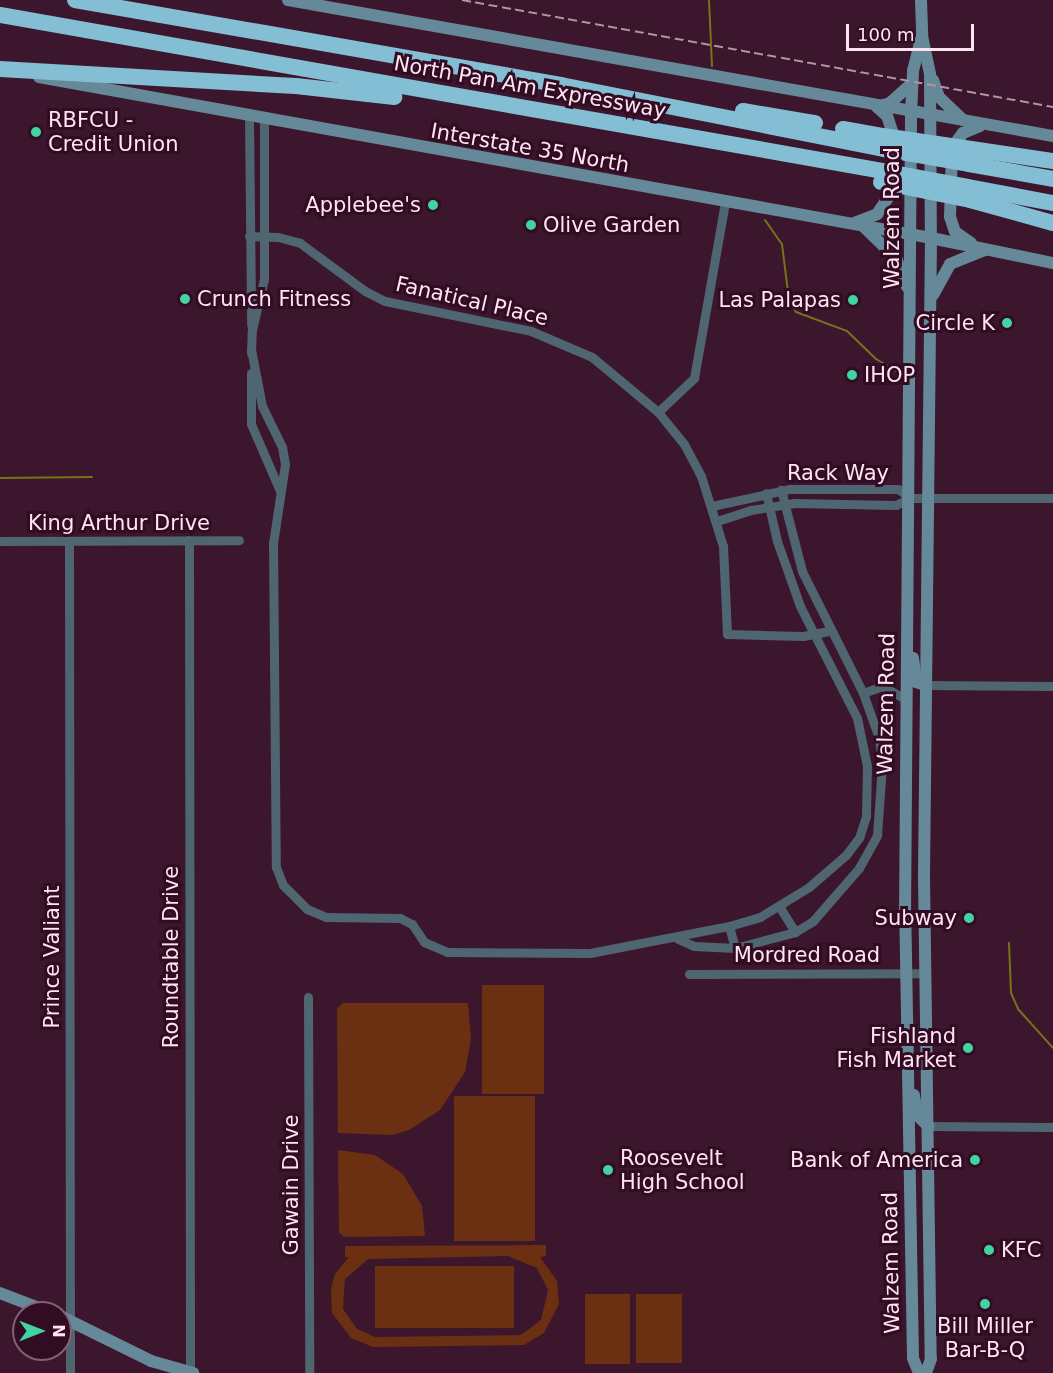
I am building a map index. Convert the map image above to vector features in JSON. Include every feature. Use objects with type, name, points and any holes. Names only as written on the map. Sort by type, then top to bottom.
[{"type":"highway","name":"North Pan Am Expressway","points":[[75,0],[884,143],[969,164],[1053,179]]},
{"type":"highway","name":"North Pan Am Expressway","points":[[0,15],[736,147],[969,193],[1053,202]]},
{"type":"highway","points":[[0,69],[358,92],[487,113],[623,127]]},
{"type":"highway","points":[[884,143],[1053,160]]},
{"type":"highway","points":[[969,193],[1053,223]]},
{"type":"main road","points":[[288,0],[911,114],[1053,136]]},
{"type":"main road","name":"Walzem Road","points":[[921,0],[922,36],[930,74],[931,238],[925,685],[931,1359],[926,1373]]},
{"type":"main road","name":"Walzem Road","points":[[919,1373],[913,1358],[904,973],[905,699],[912,304],[911,114],[912,83],[922,36]]},
{"type":"main road","name":"Interstate 35 North","points":[[0,69],[264,120],[931,238],[1053,263]]},
{"type":"main road","points":[[930,74],[939,97],[966,123]]},
{"type":"main road","points":[[877,107],[890,103],[912,83]]},
{"type":"main road","points":[[850,224],[877,214],[891,193],[894,137],[887,116],[877,107]]},
{"type":"main road","points":[[983,125],[967,130],[954,143],[949,207],[955,232],[986,250]]},
{"type":"main road","points":[[863,226],[896,258],[912,304]]},
{"type":"main road","points":[[930,302],[950,264],[986,250]]},
{"type":"main road","points":[[907,615],[915,678],[918,684],[925,685]]},
{"type":"main road","points":[[907,1055],[917,1115],[928,1126]]},
{"type":"main road","points":[[0,1293],[21,1301]]},
{"type":"main road","points":[[72,1322],[151,1361],[191,1373]]},
{"type":"street","points":[[249,117],[251,424],[280,491]]},
{"type":"street","points":[[252,330],[264,279],[264,120]]},
{"type":"street","points":[[658,412],[693,378],[725,203]]},
{"type":"street","name":"Fanatical Place","points":[[249,236],[264,236],[300,243],[366,291],[385,301],[560,340],[618,375],[658,412],[684,444],[712,506],[723,546],[727,634],[814,635]]},
{"type":"street","points":[[251,349],[262,406],[282,447],[285,464],[273,543],[273,852],[283,885],[293,899],[326,917],[400,918],[412,924],[424,942],[461,953],[590,953],[678,939],[729,926],[779,906],[846,855],[859,838],[866,816],[867,766],[857,718],[814,635],[787,573],[766,493]]},
{"type":"street","points":[[265,454],[282,447]]},
{"type":"street","name":"Rack Way","points":[[712,506],[781,490],[898,489],[910,498],[896,505],[784,504],[717,521]]},
{"type":"street","points":[[678,939],[694,946],[735,948],[795,932],[813,921],[859,868],[877,835],[882,766],[879,738],[863,693],[828,631],[798,560],[781,490]]},
{"type":"street","points":[[910,498],[1053,498]]},
{"type":"street","name":"Roundtable Drive","points":[[189,540],[191,1373]]},
{"type":"street","name":"King Arthur Drive","points":[[0,541],[238,540]]},
{"type":"street","name":"Prince Valiant","points":[[65,1301],[71,1224],[69,541]]},
{"type":"street","points":[[814,635],[828,631]]},
{"type":"street","points":[[925,685],[1053,686]]},
{"type":"street","points":[[863,693],[882,686],[905,699]]},
{"type":"street","points":[[779,906],[795,932]]},
{"type":"street","points":[[729,926],[735,948]]},
{"type":"street","name":"Mordred Road","points":[[689,974],[926,973]]},
{"type":"street","name":"Gawain Drive","points":[[308,998],[309,1373]]},
{"type":"street","points":[[928,1126],[1053,1127]]},
{"type":"shaded area","points":[[482,985],[544,985],[544,1094],[482,1094]]},
{"type":"shaded area","points":[[343,1003],[468,1003],[471,1039],[465,1072],[440,1110],[409,1130],[392,1135],[338,1133],[337,1009]]},
{"type":"shaded area","points":[[454,1096],[535,1096],[535,1241],[454,1241]]},
{"type":"shaded area","points":[[338,1150],[375,1155],[403,1174],[422,1206],[425,1236],[344,1237],[339,1232]]},
{"type":"shaded area","points":[[546,1245],[546,1256],[540,1257],[557,1281],[559,1304],[544,1333],[524,1345],[373,1347],[351,1338],[332,1313],[331,1289],[335,1274],[349,1257],[345,1257],[345,1246]],"holes":[[[508,1256],[537,1268],[548,1290],[541,1320],[521,1335],[375,1337],[357,1329],[343,1309],[345,1279],[368,1259]]]},
{"type":"shaded area","points":[[375,1266],[514,1266],[514,1328],[375,1328]]},
{"type":"shaded area","points":[[585,1294],[630,1294],[630,1364],[585,1364]]},
{"type":"shaded area","points":[[636,1294],[682,1294],[682,1363],[636,1363]]},
{"type":"waterway","points":[[709,0],[712,66]]},
{"type":"waterway","points":[[765,220],[782,244],[789,300],[796,312],[847,331],[876,359],[901,374]]},
{"type":"waterway","points":[[0,478],[92,477]]},
{"type":"waterway","points":[[1009,943],[1011,993],[1018,1009],[1053,1048]]},
{"type":"railway","points":[[462,0],[1053,107]]},
{"type":"place","name":"RBFCU - Credit Union","points":[[36,132]]},
{"type":"place","name":"Applebee's","points":[[433,205]]},
{"type":"place","name":"Olive Garden","points":[[531,225]]},
{"type":"place","name":"Crunch Fitness","points":[[185,299]]},
{"type":"place","name":"Las Palapas","points":[[853,300]]},
{"type":"place","name":"Circle K","points":[[1007,323]]},
{"type":"place","name":"IHOP","points":[[852,375]]},
{"type":"place","name":"Subway","points":[[969,918]]},
{"type":"place","name":"Fishland Fish Market","points":[[968,1048]]},
{"type":"place","name":"Bank of America","points":[[975,1160]]},
{"type":"place","name":"Roosevelt High School","points":[[608,1170]]},
{"type":"place","name":"KFC","points":[[989,1250]]},
{"type":"place","name":"Bill Miller Bar-B-Q","points":[[985,1304]]}]
